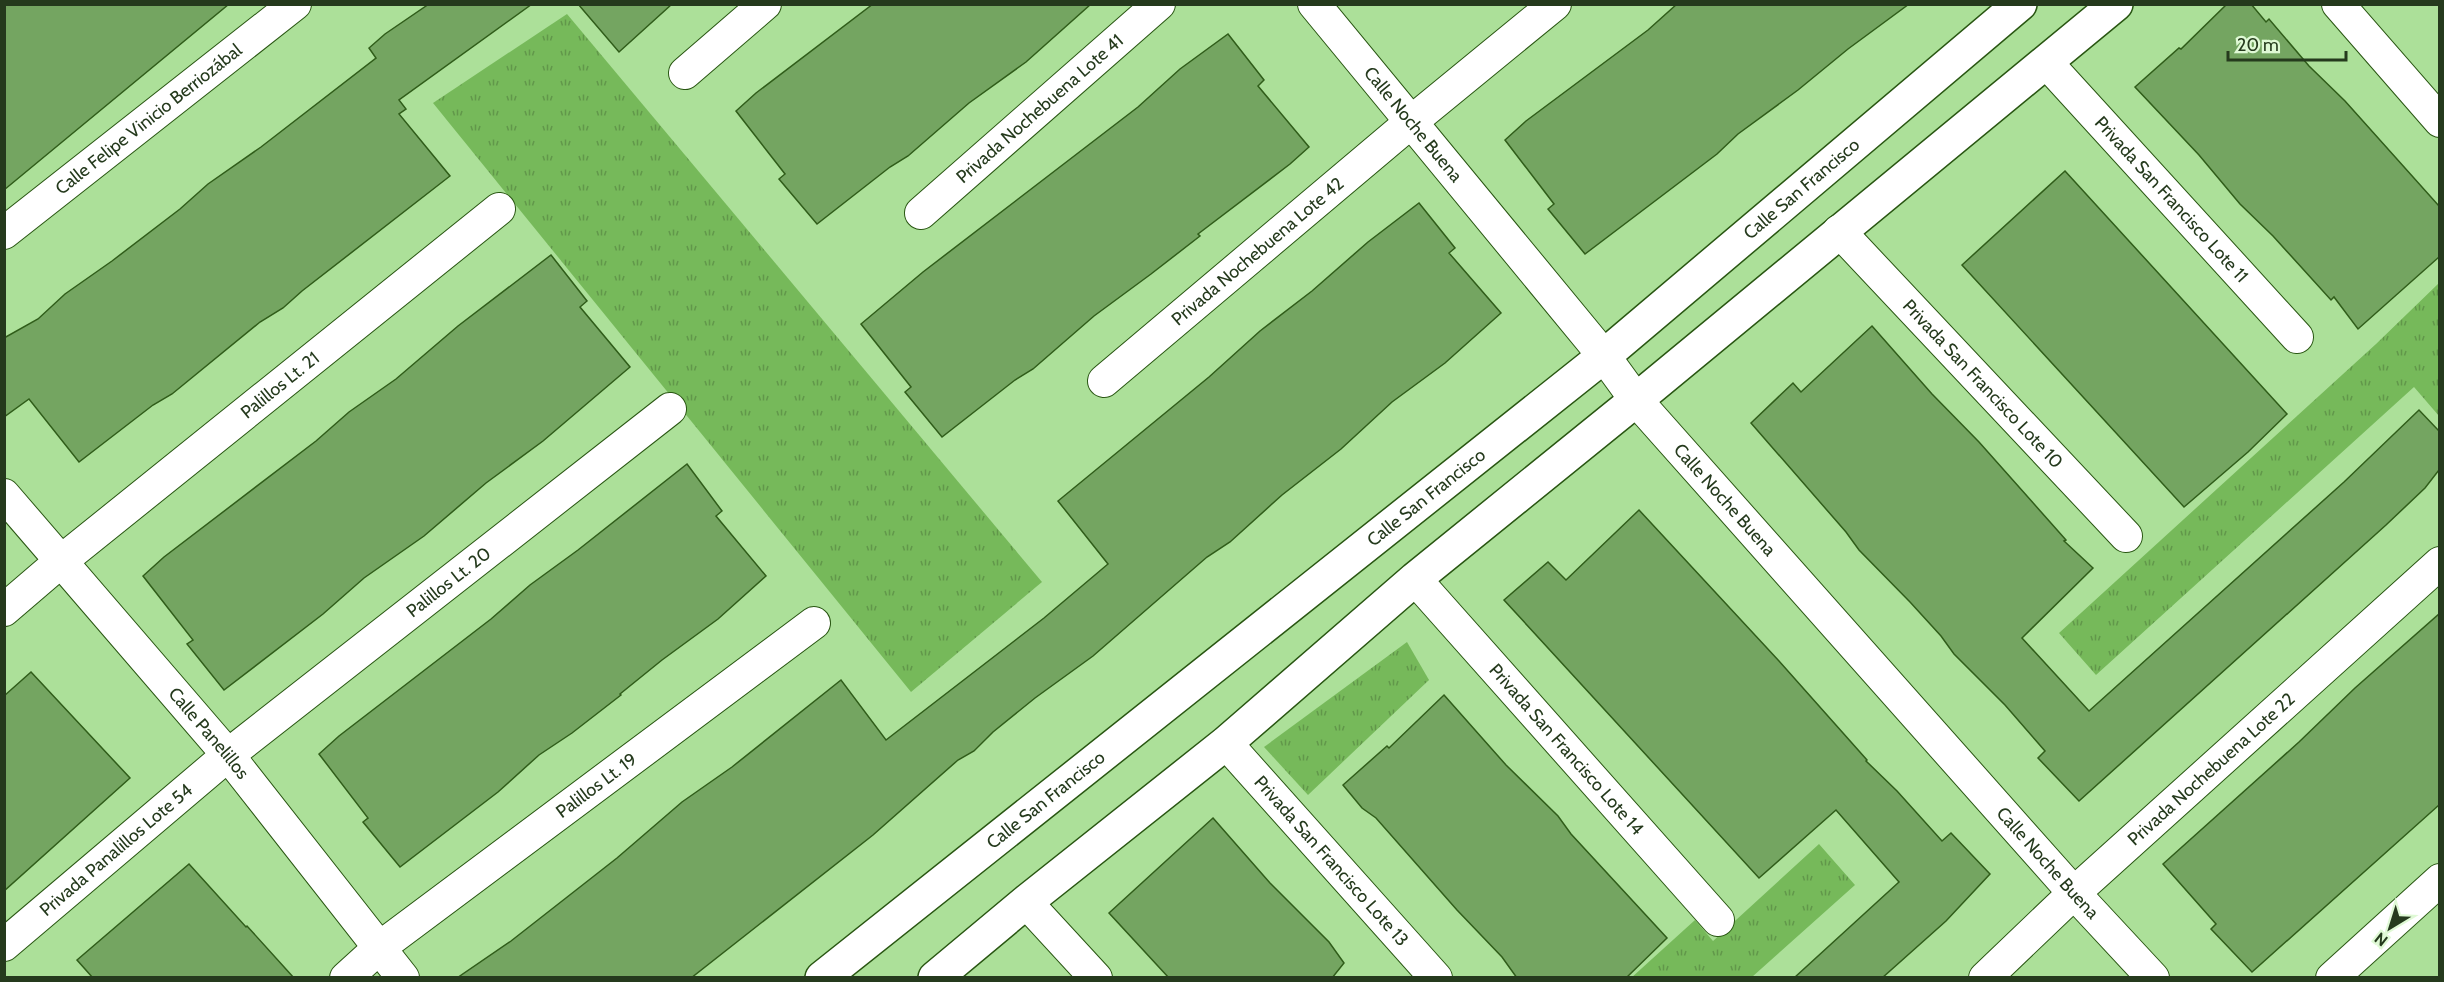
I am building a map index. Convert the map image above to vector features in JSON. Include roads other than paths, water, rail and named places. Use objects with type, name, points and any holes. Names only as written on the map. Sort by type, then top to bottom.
[{"type":"street","name":"Calle Felipe Vinicio Berriozábal","points":[[4,233],[295,4]]},
{"type":"street","points":[[685,73],[765,4]]},
{"type":"street","name":"Privada Nochebuena Lote 41","points":[[921,213],[1159,4]]},
{"type":"street","name":"Calle Noche Buena","points":[[1314,4],[1604,356],[1636,400],[2074,893],[2153,978]]},
{"type":"street","name":"Privada Nochebuena Lote 42","points":[[1104,381],[1411,122],[1555,4]]},
{"type":"street","name":"Calle San Francisco","points":[[822,978],[1604,356],[2020,4]]},
{"type":"street","points":[[935,978],[1026,902],[1226,743],[1416,579],[2116,4]]},
{"type":"street","points":[[2338,4],[2439,121]]},
{"type":"street","name":"Privada San Francisco Lote 11","points":[[2046,62],[2297,337]]},
{"type":"street","name":"Palillos Lt. 21","points":[[4,610],[60,562],[499,209]]},
{"type":"street","name":"Privada San Francisco Lote 10","points":[[1839,231],[2126,536]]},
{"type":"street","name":"Palillos Lt. 20","points":[[228,755],[670,409]]},
{"type":"street","name":"Calle Panelillos","points":[[4,495],[228,755],[403,978]]},
{"type":"street","name":"Privada Nochebuena Lote 22","points":[[1985,978],[2074,893],[2439,563]]},
{"type":"street","name":"Privada San Francisco Lote 14","points":[[1416,579],[1718,920]]},
{"type":"street","name":"Palillos Lt. 19","points":[[346,978],[379,948],[814,623]]},
{"type":"street","name":"Privada San Francisco Lote 13","points":[[1226,743],[1436,978]]},
{"type":"street","name":"Privada Panalillos Lote 54","points":[[4,945],[228,755]]},
{"type":"street","points":[[2332,978],[2439,880]]},
{"type":"street","points":[[1026,902],[1096,978]]}]
